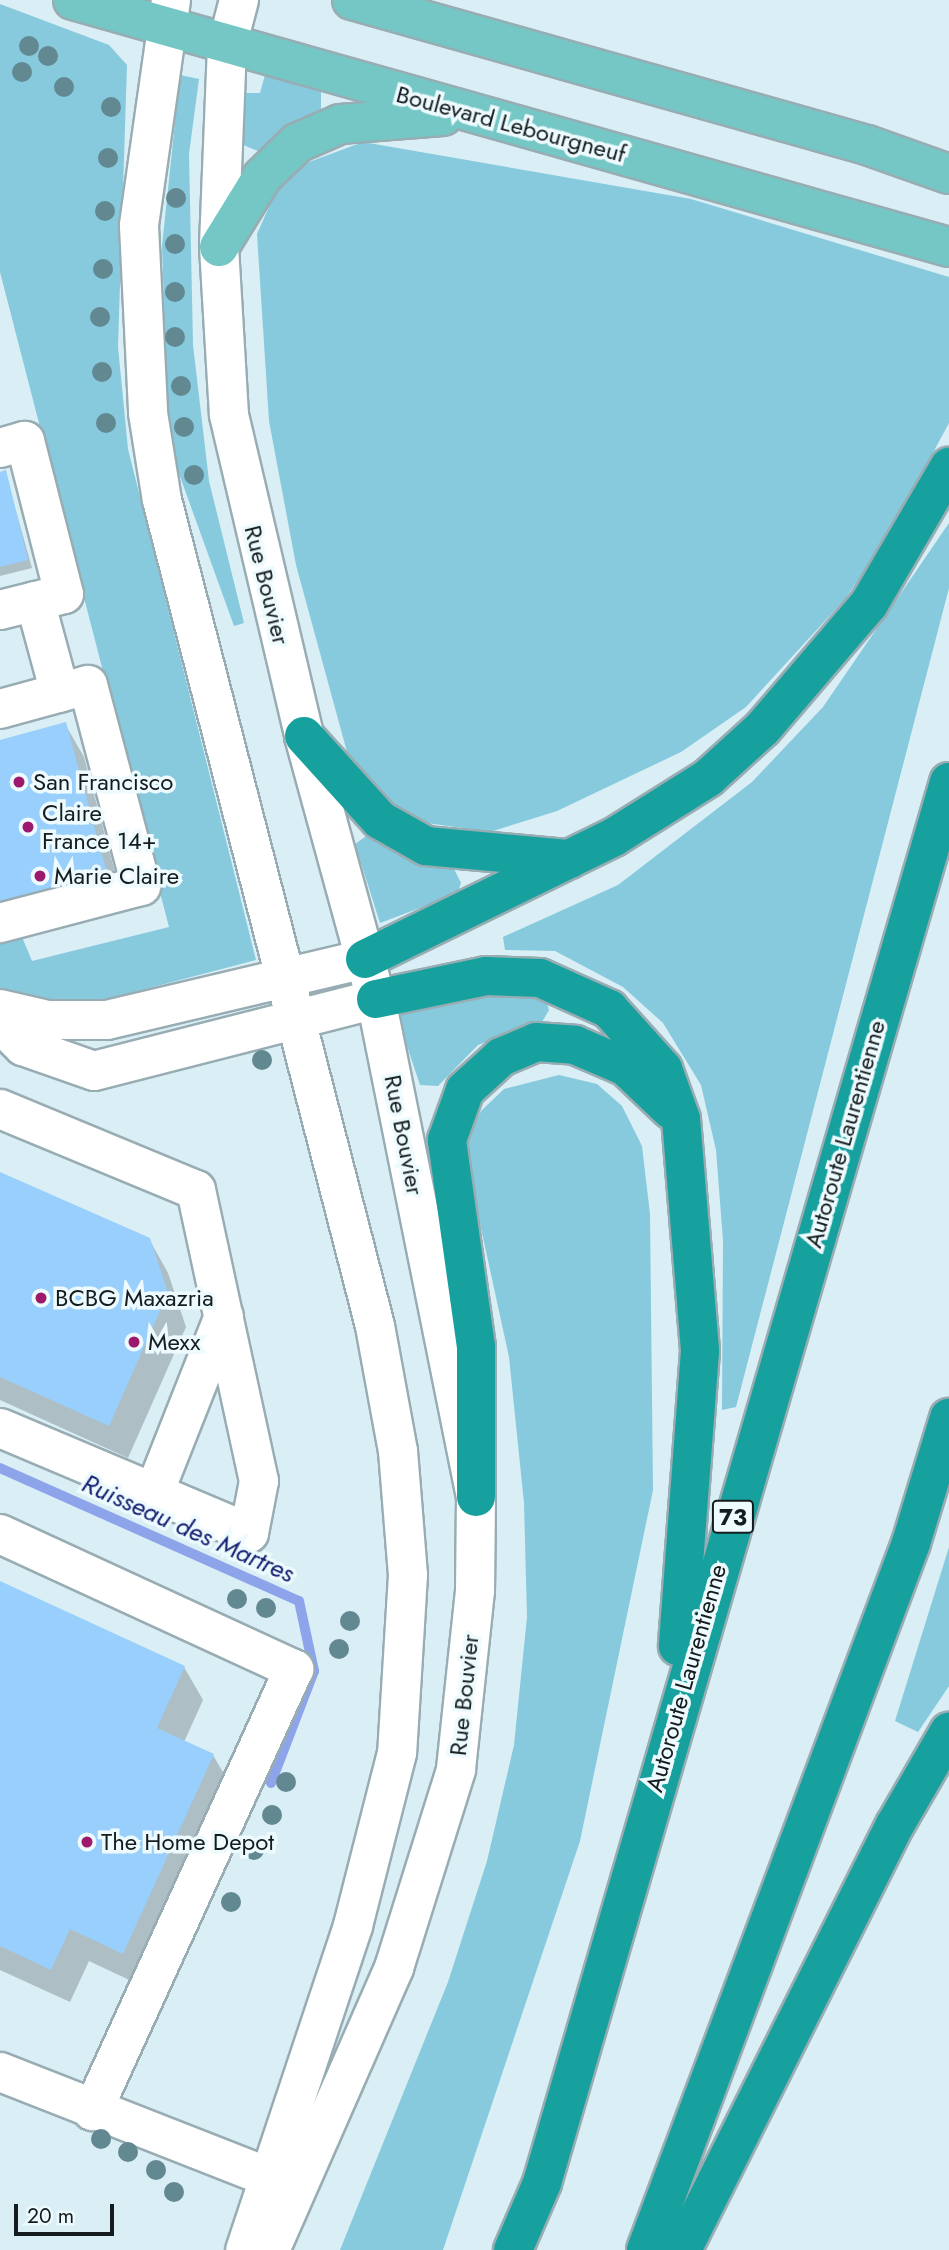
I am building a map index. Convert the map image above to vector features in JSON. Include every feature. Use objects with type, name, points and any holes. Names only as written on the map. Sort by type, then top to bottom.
[{"type":"highway","points":[[365,960],[571,859],[708,778],[763,728],[869,604],[949,467]]},
{"type":"highway","points":[[304,736],[380,820],[426,846],[571,859]]},
{"type":"highway","name":"Autoroute Laurentienne","points":[[513,2250],[542,2183],[672,1723],[949,782]]},
{"type":"highway","points":[[376,999],[485,976],[540,978],[609,1009],[639,1036],[663,1069],[681,1119],[700,1351],[672,1723]]},
{"type":"highway","points":[[476,1497],[476,1347],[447,1140],[465,1090],[501,1057],[536,1042],[575,1045],[626,1067],[681,1119]]},
{"type":"highway","points":[[646,2250],[911,1543],[949,1418]]},
{"type":"highway","points":[[682,2250],[895,1825],[949,1732]]},
{"type":"main road","name":"Boulevard Lebourgneuf","points":[[73,0],[167,15],[227,46],[466,114],[808,203],[949,247]]},
{"type":"main road","points":[[352,0],[867,145],[949,174]]},
{"type":"main road","points":[[219,247],[262,177],[297,143],[340,124],[466,114]]},
{"type":"street","name":"Rue Bouvier","points":[[239,0],[227,46],[219,247],[229,415],[304,736],[376,999],[476,1497],[475,1591],[456,1770],[394,1968],[270,2250]]},
{"type":"street","points":[[167,15],[139,226],[148,413],[162,500],[300,1023],[377,1338],[398,1451],[408,1588],[397,1753],[353,1926],[245,2250]]},
{"type":"street","points":[[0,448],[25,441],[64,594],[17,606],[60,693]]},
{"type":"street","points":[[0,709],[88,685],[141,886],[0,923]]},
{"type":"street","points":[[0,1009],[48,1020],[107,1020],[289,981],[365,960]]},
{"type":"street","points":[[0,1023],[23,1046],[94,1071],[300,1023],[376,999]]},
{"type":"street","points":[[0,1109],[196,1190],[259,1481],[249,1533],[0,1428]]},
{"type":"street","points":[[154,1493],[224,1316]]},
{"type":"street","points":[[0,1534],[294,1669],[93,2111]]},
{"type":"street","points":[[0,2072],[93,2111],[268,2177]]},
{"type":"shaded area","points":[[0,4],[109,45],[127,65],[118,347],[128,449],[256,960],[81,1006],[39,1006],[0,989],[0,944],[22,937],[32,961],[169,927],[0,272]]},
{"type":"shaded area","points":[[180,75],[199,79],[189,154],[193,345],[209,481],[244,623],[234,626],[173,457],[167,395],[162,246]]},
{"type":"shaded area","points":[[265,75],[321,91],[321,110],[258,151],[241,144],[244,93],[260,93]]},
{"type":"shaded area","points":[[363,142],[691,199],[949,277],[949,423],[884,543],[845,599],[746,707],[681,752],[557,811],[490,832],[420,822],[393,807],[350,763],[296,565],[269,421],[257,234],[276,191],[301,165]]},
{"type":"shaded area","points":[[949,523],[949,588],[736,1407],[722,1410],[723,1241],[716,1150],[701,1085],[663,1023],[623,987],[555,951],[505,950],[503,937],[618,885],[752,782],[823,707]]},
{"type":"shaded area","points":[[372,832],[453,867],[461,883],[457,894],[380,923],[355,844]]},
{"type":"shaded area","points":[[483,992],[545,997],[549,1010],[542,1022],[478,1045],[438,1086],[420,1085],[397,1016]]},
{"type":"shaded area","points":[[559,1075],[597,1084],[622,1106],[642,1146],[650,1214],[653,1490],[580,1841],[443,2250],[340,2250],[448,1982],[487,1861],[514,1745],[527,1617],[524,1503],[509,1357],[472,1187],[468,1139],[481,1111],[504,1089]]},
{"type":"shaded area","points":[[949,1547],[949,1686],[918,1732],[895,1721]]},
{"type":"building","points":[[6,470],[28,560],[0,567],[0,472]]},
{"type":"building","points":[[66,722],[107,873],[0,902],[0,740]]},
{"type":"building","points":[[0,1172],[150,1238],[168,1293],[109,1426],[0,1377]]},
{"type":"building","name":"The Home Depot","points":[[0,1581],[185,1666],[157,1728],[214,1754],[123,1954],[70,1929],[51,1970],[0,1946]]},
{"type":"waterway","name":"Ruisseau des Martres","points":[[0,1468],[299,1601],[314,1671],[271,1783]]},
{"type":"place","name":"San Francisco","points":[[19,782]]},
{"type":"place","name":"Claire France 14+","points":[[28,827]]},
{"type":"place","name":"Marie Claire","points":[[40,876]]},
{"type":"place","name":"BCBG Maxazria","points":[[41,1298]]},
{"type":"place","name":"Mexx","points":[[134,1342]]},
{"type":"place","name":"The Home Depot","points":[[87,1842]]}]
